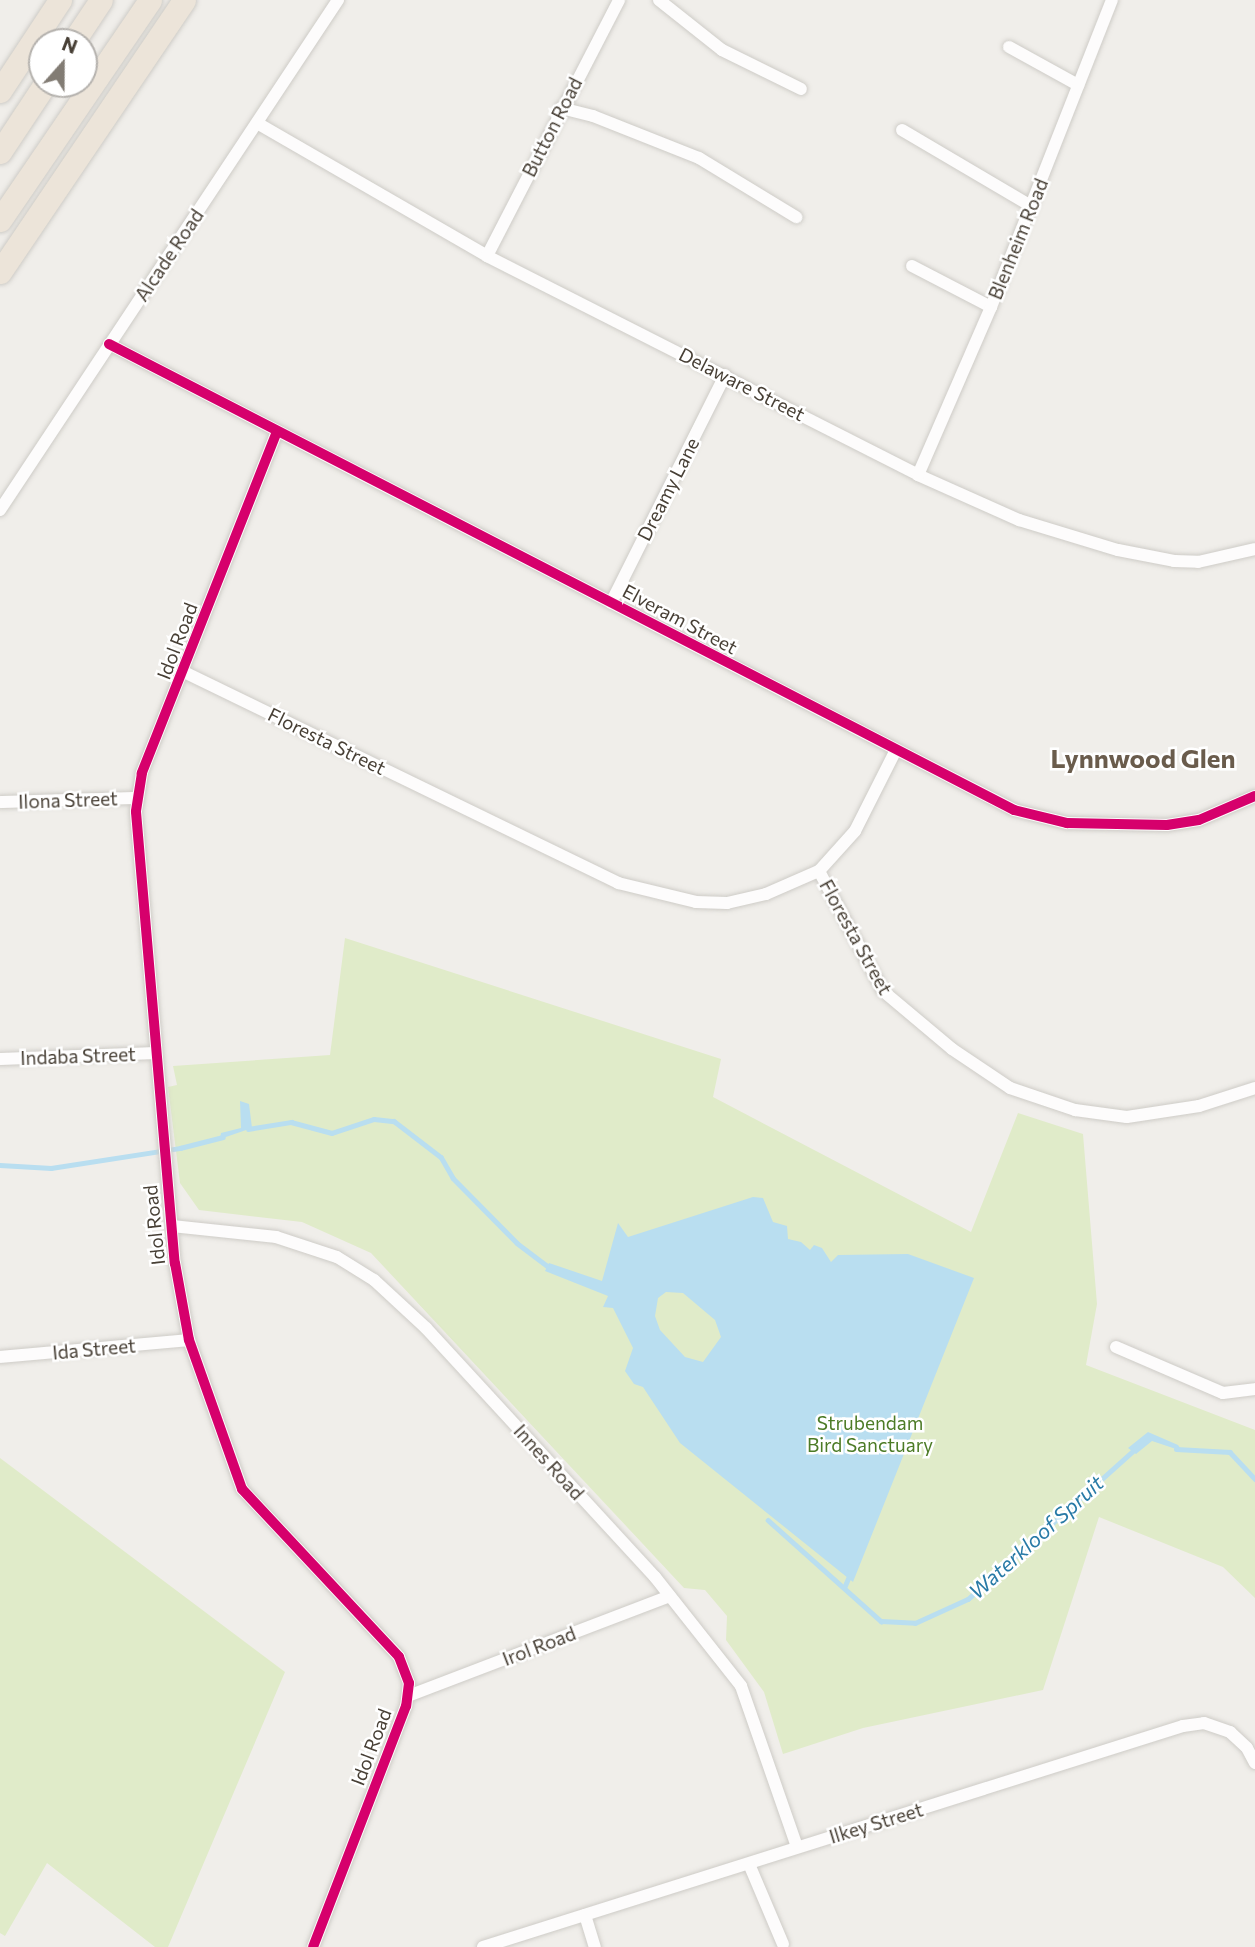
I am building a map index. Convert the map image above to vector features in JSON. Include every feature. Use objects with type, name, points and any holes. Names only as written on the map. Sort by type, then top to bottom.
[{"type":"highway","points":[[0,91],[60,0]]},
{"type":"highway","points":[[82,28],[101,0]]},
{"type":"highway","points":[[0,220],[150,0]]},
{"type":"highway","points":[[0,272],[184,0]]},
{"type":"highway","points":[[0,152],[36,98]]},
{"type":"street","name":"Alcade Road","points":[[0,510],[338,0]]},
{"type":"street","name":"Button Road","points":[[487,256],[619,0]]},
{"type":"street","points":[[659,0],[704,38],[801,89]]},
{"type":"street","name":"Blenheim Road","points":[[918,475],[991,307],[1112,0]]},
{"type":"street","points":[[1009,47],[1078,85]]},
{"type":"street","points":[[561,108],[593,116],[699,158],[796,217]]},
{"type":"street","name":"Delaware Street","points":[[257,123],[487,256],[918,475],[1019,520],[1118,550],[1198,562],[1255,549]]},
{"type":"street","points":[[902,130],[1031,206]]},
{"type":"street","points":[[912,266],[991,307]]},
{"type":"street","name":"Elveram Street","points":[[109,344],[276,434],[1014,810],[1067,823],[1181,824],[1255,796]]},
{"type":"street","name":"Dreamy Lane","points":[[611,603],[725,375]]},
{"type":"street","name":"Idol Road","points":[[276,434],[136,798],[167,1181],[189,1340],[242,1489],[272,1526],[399,1657],[408,1677],[408,1696],[313,1947]]},
{"type":"street","name":"Floresta Street","points":[[184,672],[618,883],[696,902],[727,903],[766,894],[819,871],[883,991],[1003,1085],[1075,1110],[1126,1117],[1199,1106],[1255,1087]]},
{"type":"street","points":[[819,871],[855,831],[896,750]]},
{"type":"street","name":"Ilona Street","points":[[0,802],[136,798]]},
{"type":"street","name":"Indaba Street","points":[[0,1059],[156,1053]]},
{"type":"street","name":"Innes Road","points":[[172,1226],[286,1239],[337,1257],[374,1280],[448,1351],[670,1596],[746,1694],[797,1847]]},
{"type":"street","name":"Ida Street","points":[[0,1357],[189,1340]]},
{"type":"street","points":[[1116,1347],[1223,1393],[1255,1389]]},
{"type":"street","name":"Irol Road","points":[[408,1696],[670,1596]]},
{"type":"street","name":"Ilkey Street","points":[[483,1947],[1199,1723],[1230,1732],[1247,1748],[1255,1763]]},
{"type":"street","points":[[749,1864],[783,1944]]},
{"type":"street","points":[[585,1915],[595,1947]]},
{"type":"green space","name":"Strubendam Bird Sanctuary","points":[[345,938],[721,1059],[713,1097],[971,1232],[1018,1113],[1083,1134],[1097,1304],[1086,1365],[1255,1430],[1255,1598],[1223,1567],[1099,1517],[1043,1690],[863,1728],[783,1754],[764,1692],[726,1640],[727,1616],[705,1590],[684,1588],[371,1253],[302,1222],[199,1210],[180,1183],[168,1087],[177,1085],[173,1066],[330,1055]]},
{"type":"green space","points":[[0,1458],[285,1672],[168,1947],[155,1947],[47,1863],[5,1936],[0,1933]]},
{"type":"water","points":[[240,1101],[249,1104],[252,1128],[220,1139],[221,1133],[241,1128]]},
{"type":"water","points":[[753,1197],[763,1198],[773,1222],[787,1226],[788,1239],[801,1242],[810,1250],[814,1245],[822,1248],[831,1262],[838,1255],[908,1254],[974,1278],[853,1582],[680,1443],[643,1387],[634,1384],[625,1371],[633,1348],[613,1308],[603,1307],[608,1296],[545,1271],[549,1263],[602,1281],[618,1223],[628,1237]],"holes":[[[666,1292],[683,1293],[715,1320],[721,1337],[703,1362],[685,1357],[660,1330],[655,1316],[658,1298]]]},
{"type":"water","points":[[1148,1432],[1178,1445],[1182,1451],[1152,1441],[1136,1454],[1128,1448]]},
{"type":"waterway","name":"Waterkloof Spruit","points":[[248,1129],[291,1122],[332,1133],[374,1119],[394,1121],[441,1157],[453,1178],[517,1243],[550,1268]]},
{"type":"waterway","name":"Waterkloof Spruit","points":[[0,1165],[51,1168],[180,1148],[223,1137]]},
{"type":"waterway","name":"Waterkloof Spruit","points":[[768,1520],[881,1621],[915,1623],[968,1599],[1136,1448]]},
{"type":"waterway","name":"Waterkloof Spruit","points":[[1176,1449],[1230,1452],[1255,1479]]},
{"type":"waterway","name":"Waterkloof Spruit","points":[[844,1588],[849,1576]]},
{"type":"cycle path","points":[[109,344],[1014,810],[1067,823],[1167,825],[1199,820],[1255,796]]},
{"type":"cycle path","points":[[276,434],[142,773],[136,812],[175,1263],[189,1340],[242,1489],[399,1657],[409,1683],[406,1706],[313,1947]]},
{"type":"district","name":"Lynnwood Glen","points":[[1143,758]]}]
